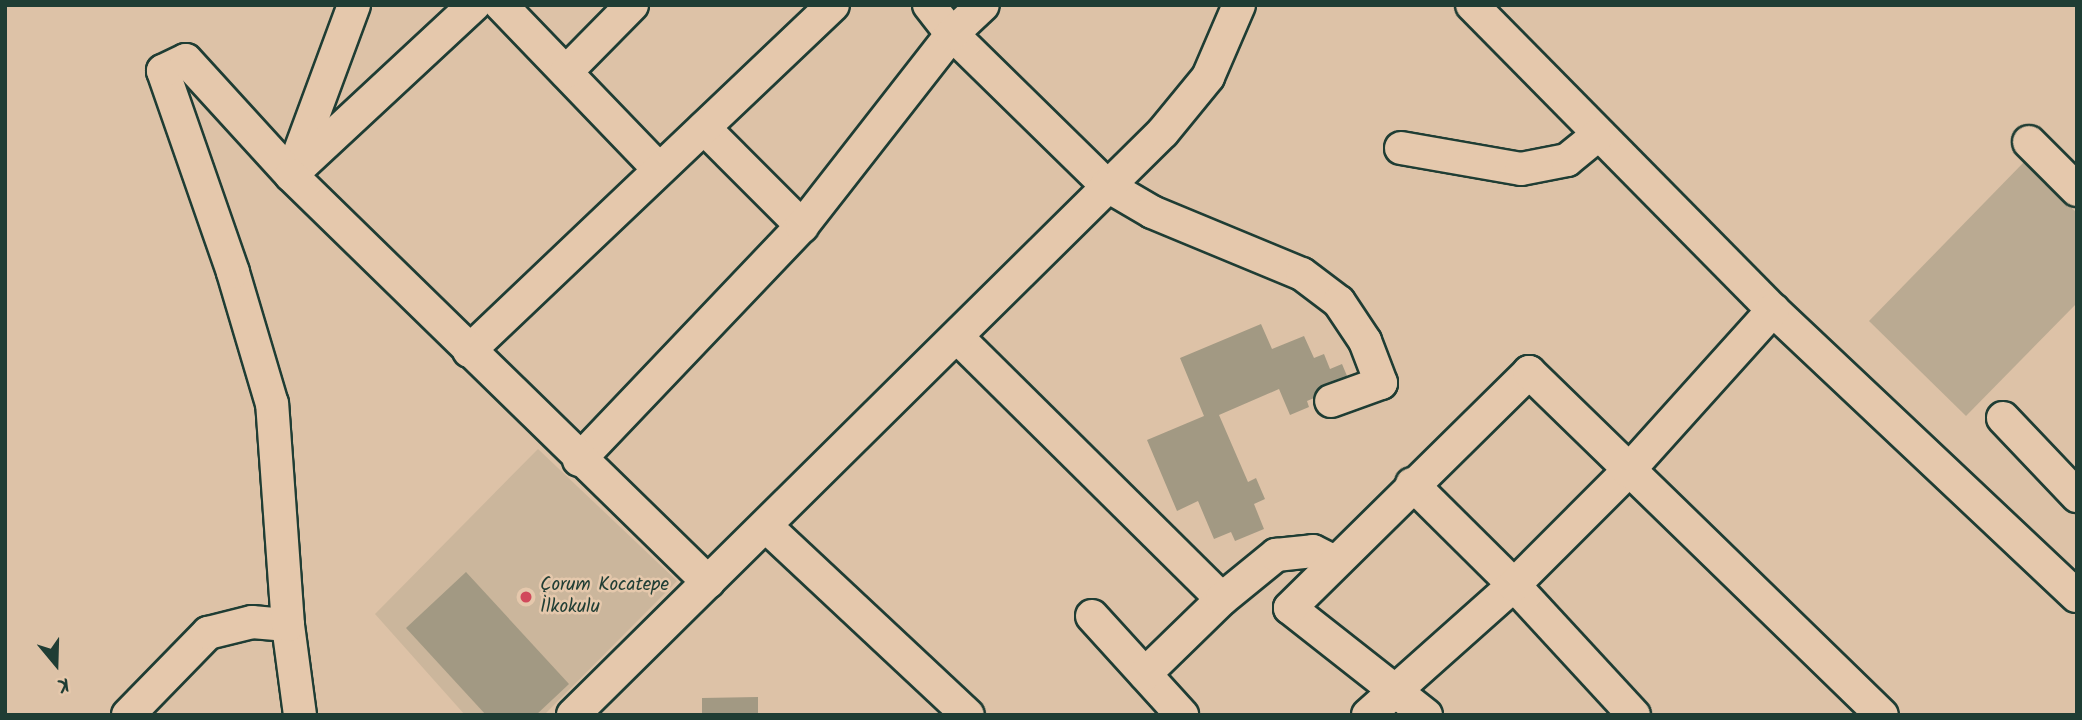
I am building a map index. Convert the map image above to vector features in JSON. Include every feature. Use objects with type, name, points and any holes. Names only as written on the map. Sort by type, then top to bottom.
[{"type":"street","points":[[291,175],[354,5]]},
{"type":"street","points":[[291,175],[474,5]]},
{"type":"street","points":[[501,5],[659,169]]},
{"type":"street","points":[[566,72],[632,5]]},
{"type":"street","points":[[469,351],[833,5]]},
{"type":"street","points":[[929,5],[952,34],[1106,185],[1152,212],[1302,274],[1339,302],[1365,341],[1381,383],[1331,401]]},
{"type":"street","points":[[579,460],[802,226],[952,34],[983,5]]},
{"type":"street","points":[[573,715],[958,338],[1106,185],[1163,132],[1209,77],[1239,5]]},
{"type":"street","points":[[1472,5],[1773,310],[2077,596]]},
{"type":"street","points":[[300,715],[288,625],[272,404],[233,272],[163,71],[186,60],[291,175],[579,460],[708,582]]},
{"type":"street","points":[[704,128],[802,226]]},
{"type":"street","points":[[1401,148],[1521,169],[1567,160],[1599,134]]},
{"type":"street","points":[[2029,142],[2077,190]]},
{"type":"street","points":[[1368,715],[1396,687],[1514,585],[1628,471],[1773,310]]},
{"type":"street","points":[[958,338],[1222,598]]},
{"type":"street","points":[[1426,715],[1396,687],[1290,608],[1412,484],[1529,372],[1882,715]]},
{"type":"street","points":[[2003,418],[2077,496]]},
{"type":"street","points":[[1412,484],[1514,585],[1634,715]]},
{"type":"street","points":[[766,527],[968,715]]},
{"type":"street","points":[[1145,674],[1222,598],[1276,555],[1312,551],[1335,562]]},
{"type":"street","points":[[1092,616],[1182,715]]},
{"type":"street","points":[[128,715],[208,633],[252,622],[288,625]]},
{"type":"shaded area","points":[[2024,162],[2077,213],[2077,303],[1966,416],[1869,321]]},
{"type":"shaded area","name":"Çorum Kocatepe İlkokulu","points":[[538,449],[677,581],[544,715],[465,715],[375,614]]},
{"type":"building","points":[[1261,324],[1272,349],[1304,336],[1314,358],[1324,354],[1330,369],[1342,364],[1350,383],[1307,401],[1309,407],[1290,415],[1279,389],[1219,415],[1248,482],[1256,478],[1265,499],[1254,504],[1264,529],[1235,541],[1231,532],[1214,539],[1198,501],[1177,511],[1147,440],[1204,416],[1180,358]]},
{"type":"building","points":[[466,572],[569,684],[536,715],[486,715],[406,628]]},
{"type":"building","points":[[758,697],[758,715],[702,715],[702,698]]},
{"type":"place","name":"Çorum Kocatepe İlkokulu","points":[[526,597]]}]
